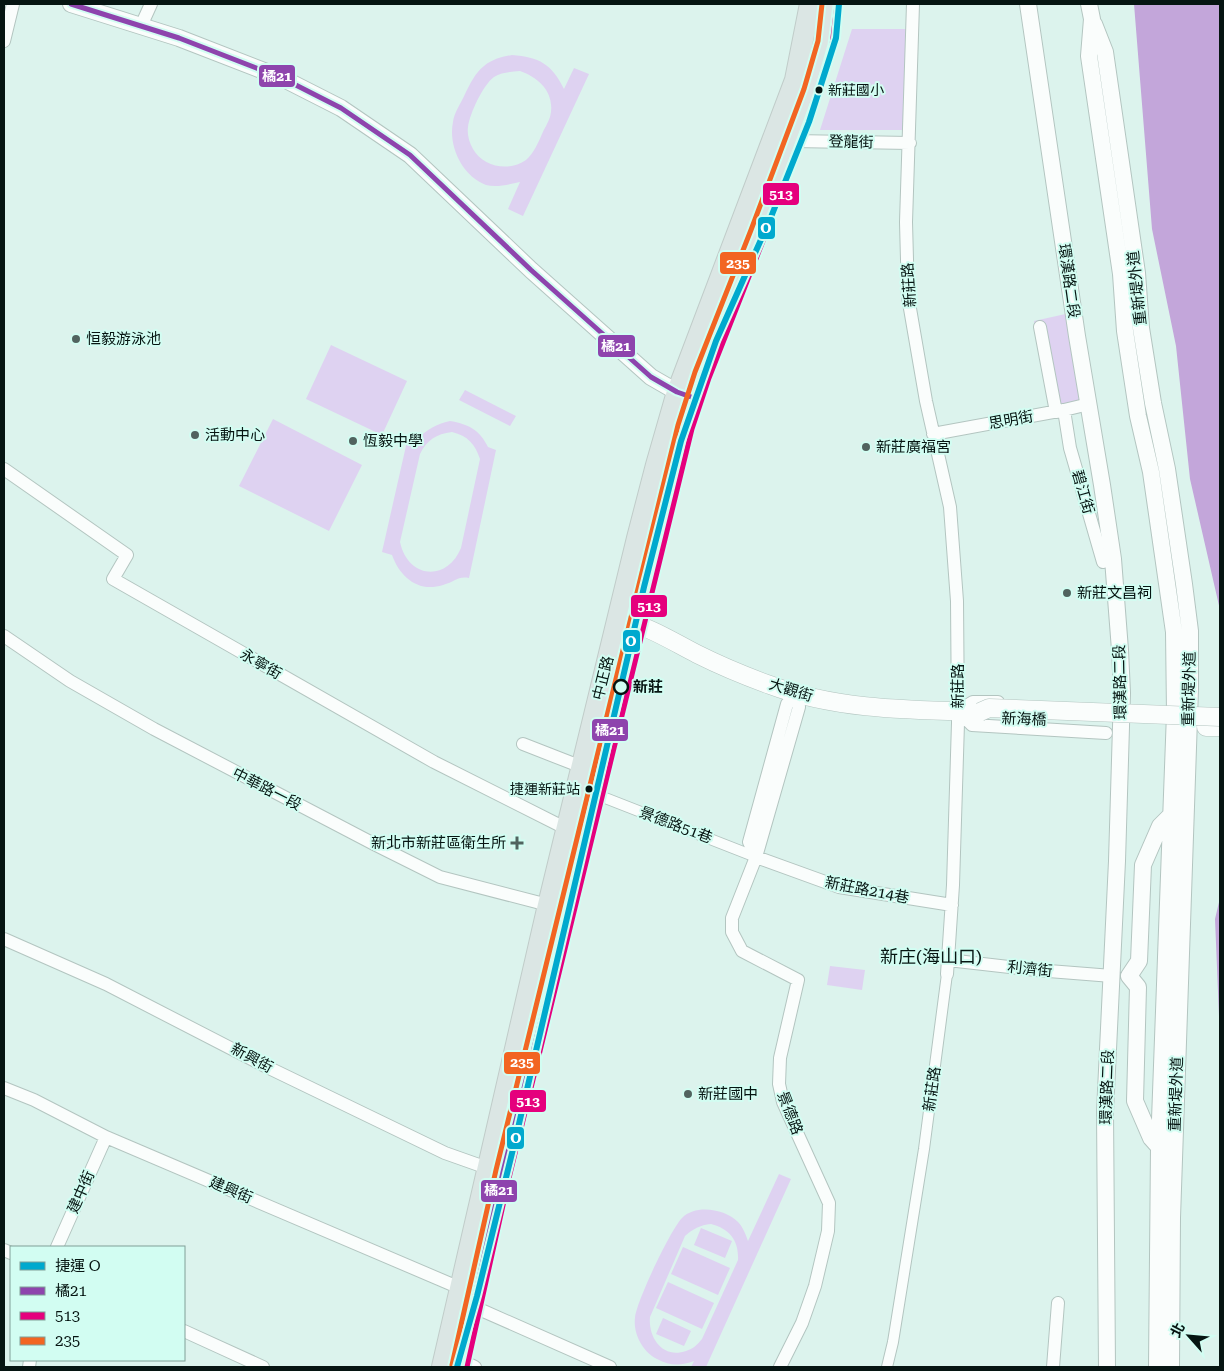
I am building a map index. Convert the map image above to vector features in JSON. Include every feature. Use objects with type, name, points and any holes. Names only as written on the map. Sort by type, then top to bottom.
[{"type":"main road","name":"中正路","points":[[465,1365],[472,1306],[495,1170],[548,905],[637,538],[795,80],[810,4]]},
{"type":"main road","name":"中正路","points":[[442,1367],[460,1288],[553,973],[666,502],[685,395],[793,141],[811,90],[824,43],[830,4]]},
{"type":"main road","name":"大觀街","points":[[618,619],[637,623],[738,673],[798,694],[848,704],[980,712]]},
{"type":"main road","name":"新海橋","points":[[980,712],[989,708],[1220,717]]},
{"type":"main road","name":"新海橋","points":[[980,712],[990,717],[1220,727]]},
{"type":"street","points":[[4,41],[13,4]]},
{"type":"street","points":[[71,4],[90,6],[141,26],[179,38],[282,78],[341,108],[410,155],[531,270],[651,377],[685,395]]},
{"type":"street","points":[[141,26],[150,4]]},
{"type":"street","name":"新莊路","points":[[887,1367],[893,1342],[924,1149],[947,974],[952,905],[958,712],[957,601],[950,507],[908,297],[906,222],[913,4]]},
{"type":"street","name":"環漢路二段","points":[[1028,4],[1113,559],[1120,650],[1122,693],[1105,1112],[1107,1367]]},
{"type":"street","name":"重新堤外道","points":[[1091,12],[1089,56],[1121,274],[1125,331],[1138,416],[1151,472],[1174,632],[1175,713],[1159,1147],[1157,1367]]},
{"type":"street","name":"重新堤外道","points":[[1091,12],[1105,52],[1137,273],[1141,328],[1153,403],[1167,469],[1190,631],[1190,689],[1172,1218],[1171,1367]]},
{"type":"street","name":"登龍街","points":[[793,141],[910,143]]},
{"type":"street","name":"碧江街","points":[[1040,327],[1060,411],[1103,562],[1113,559]]},
{"type":"street","name":"思明街","points":[[934,434],[1089,404]]},
{"type":"street","name":"永寧街","points":[[4,469],[127,555],[113,579],[425,757],[567,830]]},
{"type":"street","name":"中華路一段","points":[[4,636],[70,681],[154,729],[440,877],[548,905]]},
{"type":"street","name":"景德路","points":[[780,1367],[802,1323],[815,1286],[827,1238],[829,1203],[783,1102],[779,1084],[780,1058],[798,980],[742,952],[732,932],[732,918],[756,857],[799,707],[798,694]]},
{"type":"street","name":"大觀街","points":[[1106,733],[972,724],[958,712],[973,702],[1108,704]]},
{"type":"street","points":[[523,744],[582,767]]},
{"type":"street","name":"景德路51巷","points":[[595,794],[756,857]]},
{"type":"street","points":[[1129,976],[1139,961],[1143,865],[1160,826],[1171,815]]},
{"type":"street","name":"新莊路214巷","points":[[756,857],[839,888],[952,905]]},
{"type":"street","name":"新興街","points":[[4,939],[106,984],[364,1115],[445,1153],[495,1170]]},
{"type":"street","name":"利濟街","points":[[948,960],[1112,976]]},
{"type":"street","points":[[1112,976],[1129,976]]},
{"type":"street","points":[[1129,976],[1138,987],[1135,1101],[1151,1138],[1159,1147]]},
{"type":"street","name":"建興街","points":[[4,1088],[42,1104],[106,1137],[460,1288]]},
{"type":"street","name":"建中街","points":[[57,1246],[106,1137]]},
{"type":"street","points":[[1054,1367],[1058,1304]]},
{"type":"street","points":[[472,1306],[610,1367]]},
{"type":"street","points":[[185,1331],[263,1367]]},
{"type":"shaded area","points":[[1134,4],[1220,4],[1220,610],[1190,479],[1176,346],[1152,229]]},
{"type":"shaded area","points":[[852,29],[907,29],[907,130],[820,130]]},
{"type":"shaded area","points":[[512,55],[544,63],[555,73],[564,89],[574,68],[589,74],[523,216],[508,209],[520,182],[495,186],[477,181],[470,175],[459,159],[455,150],[452,131],[455,115],[473,79],[487,64]],"holes":[[[520,71],[545,88],[551,101],[550,117],[536,148],[526,160],[519,164],[504,167],[490,164],[477,155],[469,138],[468,127],[474,107],[486,86],[497,75]]]},
{"type":"shaded area","points":[[1070,313],[1084,402],[1057,408],[1042,360],[1034,321]]},
{"type":"shaded area","points":[[331,345],[407,381],[382,435],[306,399]]},
{"type":"shaded area","points":[[465,390],[516,416],[510,426],[459,400]]},
{"type":"shaded area","points":[[273,419],[362,465],[329,531],[239,486]]},
{"type":"shaded area","points":[[450,421],[468,426],[481,436],[488,447],[496,450],[469,578],[459,579],[434,587],[426,587],[411,581],[400,570],[392,555],[382,552],[408,437],[417,439],[432,427]],"holes":[[[452,432],[470,441],[480,459],[461,548],[455,559],[447,567],[438,571],[428,572],[419,569],[411,563],[404,554],[400,542],[420,454],[429,441],[441,434]]]},
{"type":"shaded area","points":[[1220,898],[1220,1040],[1215,919]]},
{"type":"shaded area","points":[[830,966],[865,970],[862,990],[827,985]]},
{"type":"shaded area","points":[[779,1174],[791,1179],[706,1367],[691,1367],[694,1361],[685,1364],[671,1364],[647,1352],[637,1336],[635,1318],[637,1310],[655,1266],[670,1236],[682,1218],[695,1211],[718,1211],[740,1224],[748,1241]],"holes":[[[711,1224],[718,1226],[728,1233],[735,1242],[738,1260],[702,1339],[689,1350],[678,1353],[670,1352],[659,1345],[654,1339],[650,1317],[685,1236],[703,1225]]]},
{"type":"shaded area","points":[[701,1228],[732,1241],[725,1258],[694,1245]]},
{"type":"shaded area","points":[[683,1247],[730,1268],[718,1295],[671,1274]]},
{"type":"shaded area","points":[[668,1282],[714,1303],[702,1329],[656,1308]]},
{"type":"shaded area","points":[[663,1318],[691,1331],[684,1346],[656,1334]]},
{"type":"metro line","name":"O","points":[[457,1367],[477,1296],[515,1141],[644,587],[681,441],[716,341],[771,217],[809,122],[836,38],[839,4]]},
{"type":"transit line","name":"橘21","points":[[71,4],[179,38],[282,78],[341,108],[410,155],[531,270],[651,377],[677,392],[694,398],[666,502],[591,808],[555,964],[503,1172],[459,1367]]},
{"type":"transit line","name":"235","points":[[452,1365],[496,1170],[678,425],[695,372],[804,89],[818,41],[822,4]]},
{"type":"transit line","name":"513","points":[[467,1367],[510,1174],[692,429],[709,378],[818,94],[832,45],[837,5]]},
{"type":"place","name":"新莊國小","points":[[819,90]]},
{"type":"place","name":"恒毅游泳池","points":[[76,339]]},
{"type":"place","name":"活動中心","points":[[195,435]]},
{"type":"place","name":"恆毅中學","points":[[353,441]]},
{"type":"place","name":"新莊廣福宮","points":[[866,447]]},
{"type":"place","name":"新莊文昌祠","points":[[1067,593]]},
{"type":"place","name":"新莊","points":[[621,687]]},
{"type":"place","name":"捷運新莊站","points":[[589,789]]},
{"type":"place","name":"新北市新莊區衛生所","points":[[517,843]]},
{"type":"place","name":"新莊國中","points":[[688,1094]]},
{"type":"district","name":"新庄(海山口)","points":[[931,956]]}]
